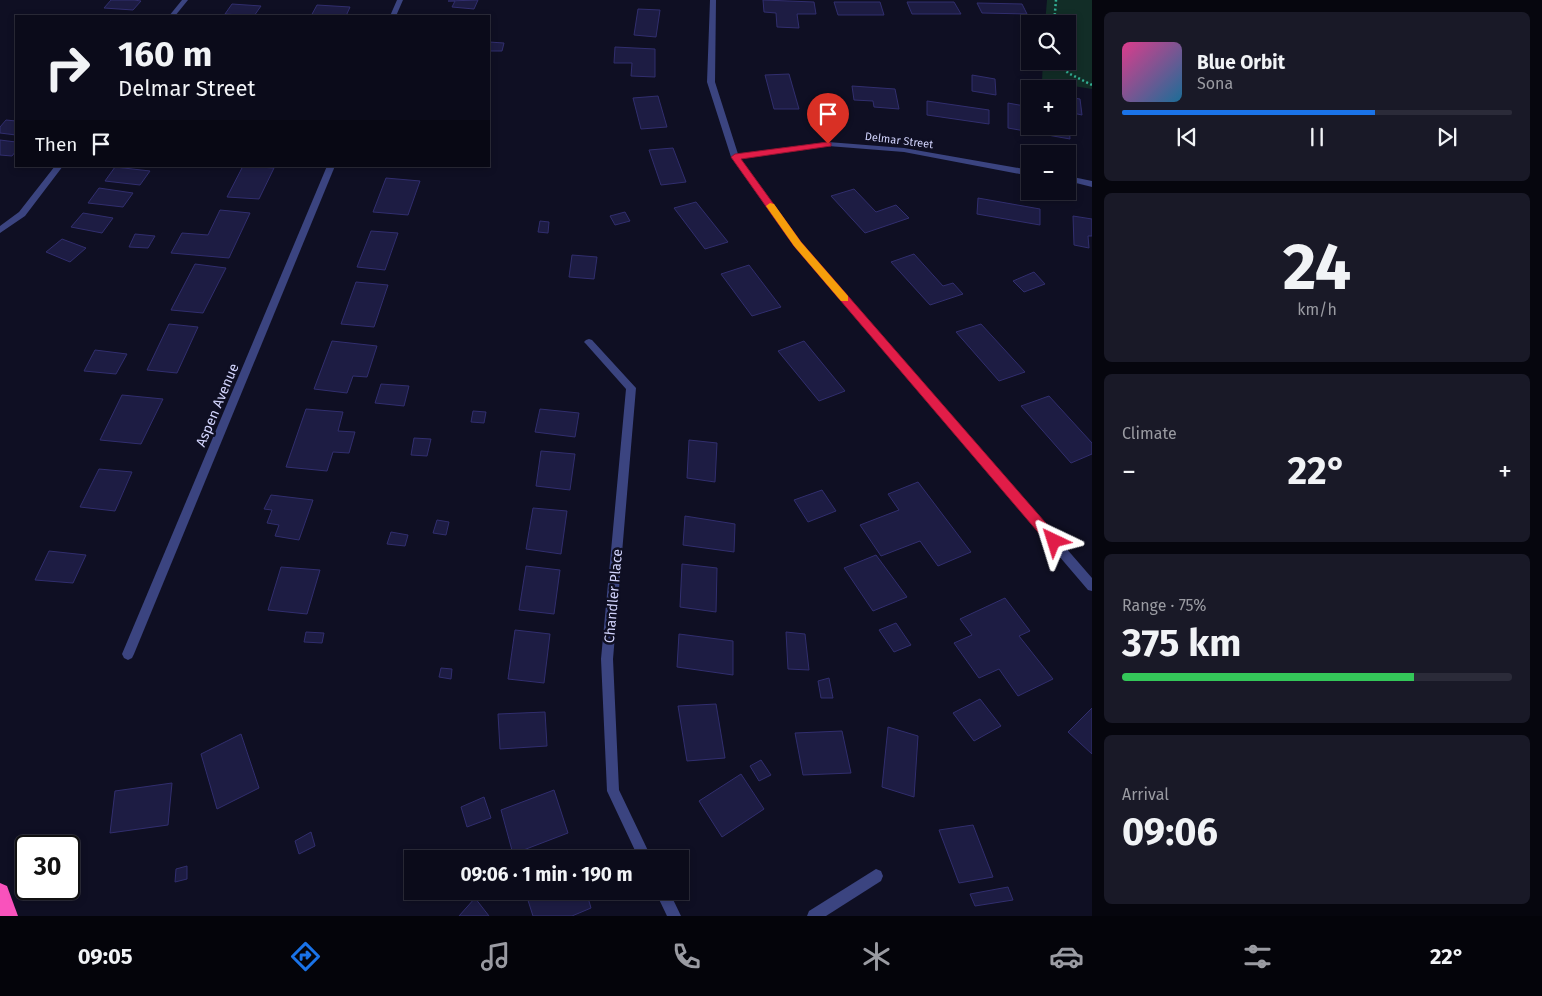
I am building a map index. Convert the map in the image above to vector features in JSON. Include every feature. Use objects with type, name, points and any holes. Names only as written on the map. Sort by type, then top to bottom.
[{"type":"highway","points":[[0,893],[8,916]]},
{"type":"street","points":[[173,15],[185,0]]},
{"type":"street","points":[[394,15],[400,0]]},
{"type":"street","points":[[713,0],[711,82],[735,157],[798,244],[1092,586]]},
{"type":"street","name":"Delmar Street","points":[[735,157],[828,144],[904,150],[1021,171]]},
{"type":"street","points":[[0,230],[22,214],[57,167]]},
{"type":"street","name":"Aspen Avenue","points":[[128,654],[331,167]]},
{"type":"street","points":[[1076,181],[1092,184]]},
{"type":"street","name":"Chandler Place","points":[[589,342],[631,388],[607,659],[613,791],[642,850]]},
{"type":"street","points":[[814,916],[876,876]]},
{"type":"street","points":[[666,900],[674,916]]},
{"type":"path","points":[[1055,15],[1056,0]]},
{"type":"path","points":[[1064,70],[1081,81],[1092,84]]},
{"type":"green space","points":[[1047,0],[1092,0],[1092,89],[1076,86],[1076,80],[1042,80],[1043,70],[1076,70],[1076,15],[1046,15]]},
{"type":"building","points":[[111,0],[141,1],[133,10],[104,8]]},
{"type":"building","points":[[478,0],[474,9],[452,7],[455,1],[448,1]]},
{"type":"building","points":[[763,0],[814,2],[816,14],[797,14],[799,28],[777,27],[776,13],[764,12]]},
{"type":"building","points":[[834,2],[880,2],[884,15],[838,15]]},
{"type":"building","points":[[907,2],[954,2],[961,14],[912,14]]},
{"type":"building","points":[[977,3],[1022,4],[1027,14],[982,13]]},
{"type":"building","points":[[232,4],[261,6],[255,15],[225,14]]},
{"type":"building","points":[[317,5],[350,7],[346,15],[312,15]]},
{"type":"building","points":[[638,9],[660,10],[656,37],[634,35]]},
{"type":"building","points":[[490,42],[504,43],[502,51],[490,51]]},
{"type":"building","points":[[615,47],[655,49],[655,77],[631,76],[632,63],[614,63]]},
{"type":"building","points":[[789,74],[799,109],[774,109],[765,75]]},
{"type":"building","points":[[972,75],[995,79],[996,95],[972,91]]},
{"type":"building","points":[[852,86],[895,89],[899,109],[874,107],[873,101],[854,100]]},
{"type":"building","points":[[658,96],[667,127],[641,129],[633,98]]},
{"type":"building","points":[[1076,98],[1080,99],[1082,115],[1076,114]]},
{"type":"building","points":[[927,101],[989,110],[989,124],[927,115]]},
{"type":"building","points":[[1008,103],[1021,105],[1021,130],[1008,128]]},
{"type":"building","points":[[6,120],[15,121],[15,135],[0,133],[0,127]]},
{"type":"building","points":[[1047,135],[1070,135],[1070,139]]},
{"type":"building","points":[[0,140],[15,142],[15,152],[12,156],[0,155]]},
{"type":"building","points":[[673,148],[686,182],[661,185],[649,150]]},
{"type":"building","points":[[115,167],[150,171],[140,185],[105,181]]},
{"type":"building","points":[[242,167],[274,168],[259,199],[227,197]]},
{"type":"building","points":[[386,178],[420,181],[408,215],[373,212]]},
{"type":"building","points":[[99,188],[133,193],[123,207],[88,203]]},
{"type":"building","points":[[854,189],[876,212],[896,205],[909,218],[865,233],[831,196]]},
{"type":"building","points":[[978,198],[1040,209],[1040,225],[977,214]]},
{"type":"building","points":[[696,202],[728,242],[705,249],[674,208]]},
{"type":"building","points":[[220,210],[250,213],[229,258],[171,253],[182,233],[208,235]]},
{"type":"building","points":[[625,212],[630,221],[615,225],[610,216]]},
{"type":"building","points":[[83,213],[113,218],[102,233],[71,227]]},
{"type":"building","points":[[1073,216],[1092,219],[1092,236],[1088,236],[1089,248],[1074,245]]},
{"type":"building","points":[[540,221],[549,222],[548,233],[538,232]]},
{"type":"building","points":[[371,231],[398,233],[385,270],[357,267]]},
{"type":"building","points":[[135,234],[155,236],[148,248],[129,247]]},
{"type":"building","points":[[62,239],[86,248],[70,262],[46,252]]},
{"type":"building","points":[[914,254],[943,286],[953,283],[963,294],[930,305],[891,262]]},
{"type":"building","points":[[572,255],[597,257],[594,279],[569,277]]},
{"type":"building","points":[[195,264],[226,268],[203,313],[171,310]]},
{"type":"building","points":[[749,265],[781,307],[752,316],[721,274]]},
{"type":"building","points":[[1034,272],[1045,284],[1024,292],[1013,281]]},
{"type":"building","points":[[356,282],[388,285],[374,327],[341,324]]},
{"type":"building","points":[[169,324],[198,327],[177,373],[147,370]]},
{"type":"building","points":[[981,324],[1025,372],[999,381],[956,332]]},
{"type":"building","points":[[332,341],[377,346],[367,377],[353,376],[347,393],[314,389]]},
{"type":"building","points":[[804,341],[845,391],[819,401],[778,351]]},
{"type":"building","points":[[95,350],[127,354],[116,374],[84,371]]},
{"type":"building","points":[[381,384],[409,386],[404,406],[375,403]]},
{"type":"building","points":[[122,395],[163,399],[141,444],[100,440]]},
{"type":"building","points":[[1049,396],[1092,443],[1092,454],[1071,463],[1021,406]]},
{"type":"building","points":[[306,409],[343,412],[338,431],[355,432],[349,453],[333,452],[327,471],[286,467]]},
{"type":"building","points":[[540,409],[579,413],[575,437],[535,432]]},
{"type":"building","points":[[473,411],[486,412],[484,423],[471,422]]},
{"type":"building","points":[[414,438],[431,439],[427,456],[411,455]]},
{"type":"building","points":[[689,440],[717,443],[715,482],[687,478]]},
{"type":"building","points":[[541,451],[575,454],[570,490],[536,486]]},
{"type":"building","points":[[99,469],[132,472],[115,511],[80,507]]},
{"type":"building","points":[[918,482],[971,552],[938,566],[920,541],[881,556],[860,525],[899,510],[888,494]]},
{"type":"building","points":[[822,490],[836,511],[808,522],[794,500]]},
{"type":"building","points":[[271,495],[313,500],[299,540],[275,536],[279,525],[267,523],[272,510],[264,509]]},
{"type":"building","points":[[533,508],[567,511],[561,554],[526,549]]},
{"type":"building","points":[[685,516],[735,524],[734,552],[683,545]]},
{"type":"building","points":[[437,520],[449,522],[446,535],[433,533]]},
{"type":"building","points":[[391,532],[408,535],[405,546],[387,544]]},
{"type":"building","points":[[49,551],[86,555],[73,583],[35,580]]},
{"type":"building","points":[[876,555],[907,597],[873,611],[844,568]]},
{"type":"building","points":[[682,564],[717,568],[716,612],[680,607]]},
{"type":"building","points":[[526,566],[560,570],[554,614],[519,610]]},
{"type":"building","points":[[281,567],[320,570],[307,614],[268,610]]},
{"type":"building","points":[[1005,598],[1030,631],[1019,636],[1053,679],[1018,696],[999,669],[979,678],[954,643],[972,635],[960,619]]},
{"type":"building","points":[[896,623],[911,645],[894,652],[879,630]]},
{"type":"building","points":[[515,630],[550,634],[544,683],[508,679]]},
{"type":"building","points":[[306,632],[324,633],[322,643],[304,642]]},
{"type":"building","points":[[786,632],[805,634],[809,670],[788,669]]},
{"type":"building","points":[[679,634],[733,641],[733,675],[677,667]]},
{"type":"building","points":[[441,668],[452,669],[451,679],[439,677]]},
{"type":"building","points":[[829,678],[833,698],[821,698],[818,681]]},
{"type":"building","points":[[980,699],[1001,726],[974,741],[953,713]]},
{"type":"building","points":[[716,704],[725,758],[687,761],[678,706]]},
{"type":"building","points":[[1092,708],[1092,754],[1068,732]]},
{"type":"building","points":[[545,712],[547,746],[500,749],[498,714]]},
{"type":"building","points":[[888,727],[918,736],[914,797],[882,787]]},
{"type":"building","points":[[842,731],[851,773],[803,775],[795,733]]},
{"type":"building","points":[[241,734],[259,788],[217,809],[201,754]]},
{"type":"building","points":[[761,760],[771,775],[759,781],[750,766]]},
{"type":"building","points":[[741,774],[764,809],[722,837],[699,801]]},
{"type":"building","points":[[172,783],[168,825],[110,833],[115,791]]},
{"type":"building","points":[[554,790],[568,833],[523,850],[512,850],[501,810]]},
{"type":"building","points":[[484,797],[491,818],[467,827],[461,807]]},
{"type":"building","points":[[973,825],[993,877],[959,883],[939,830]]},
{"type":"building","points":[[311,832],[315,846],[299,854],[295,841]]},
{"type":"building","points":[[187,866],[187,879],[175,882],[176,869]]},
{"type":"building","points":[[1008,887],[1013,900],[975,906],[970,894]]},
{"type":"building","points":[[473,900],[477,900],[489,916],[459,916]]},
{"type":"building","points":[[528,900],[589,900],[591,908],[572,916],[533,916]]},
{"type":"slow traffic","points":[[770,206],[798,244],[845,299]]},
{"type":"route","points":[[828,144],[735,157],[798,244],[1054,541]]}]
